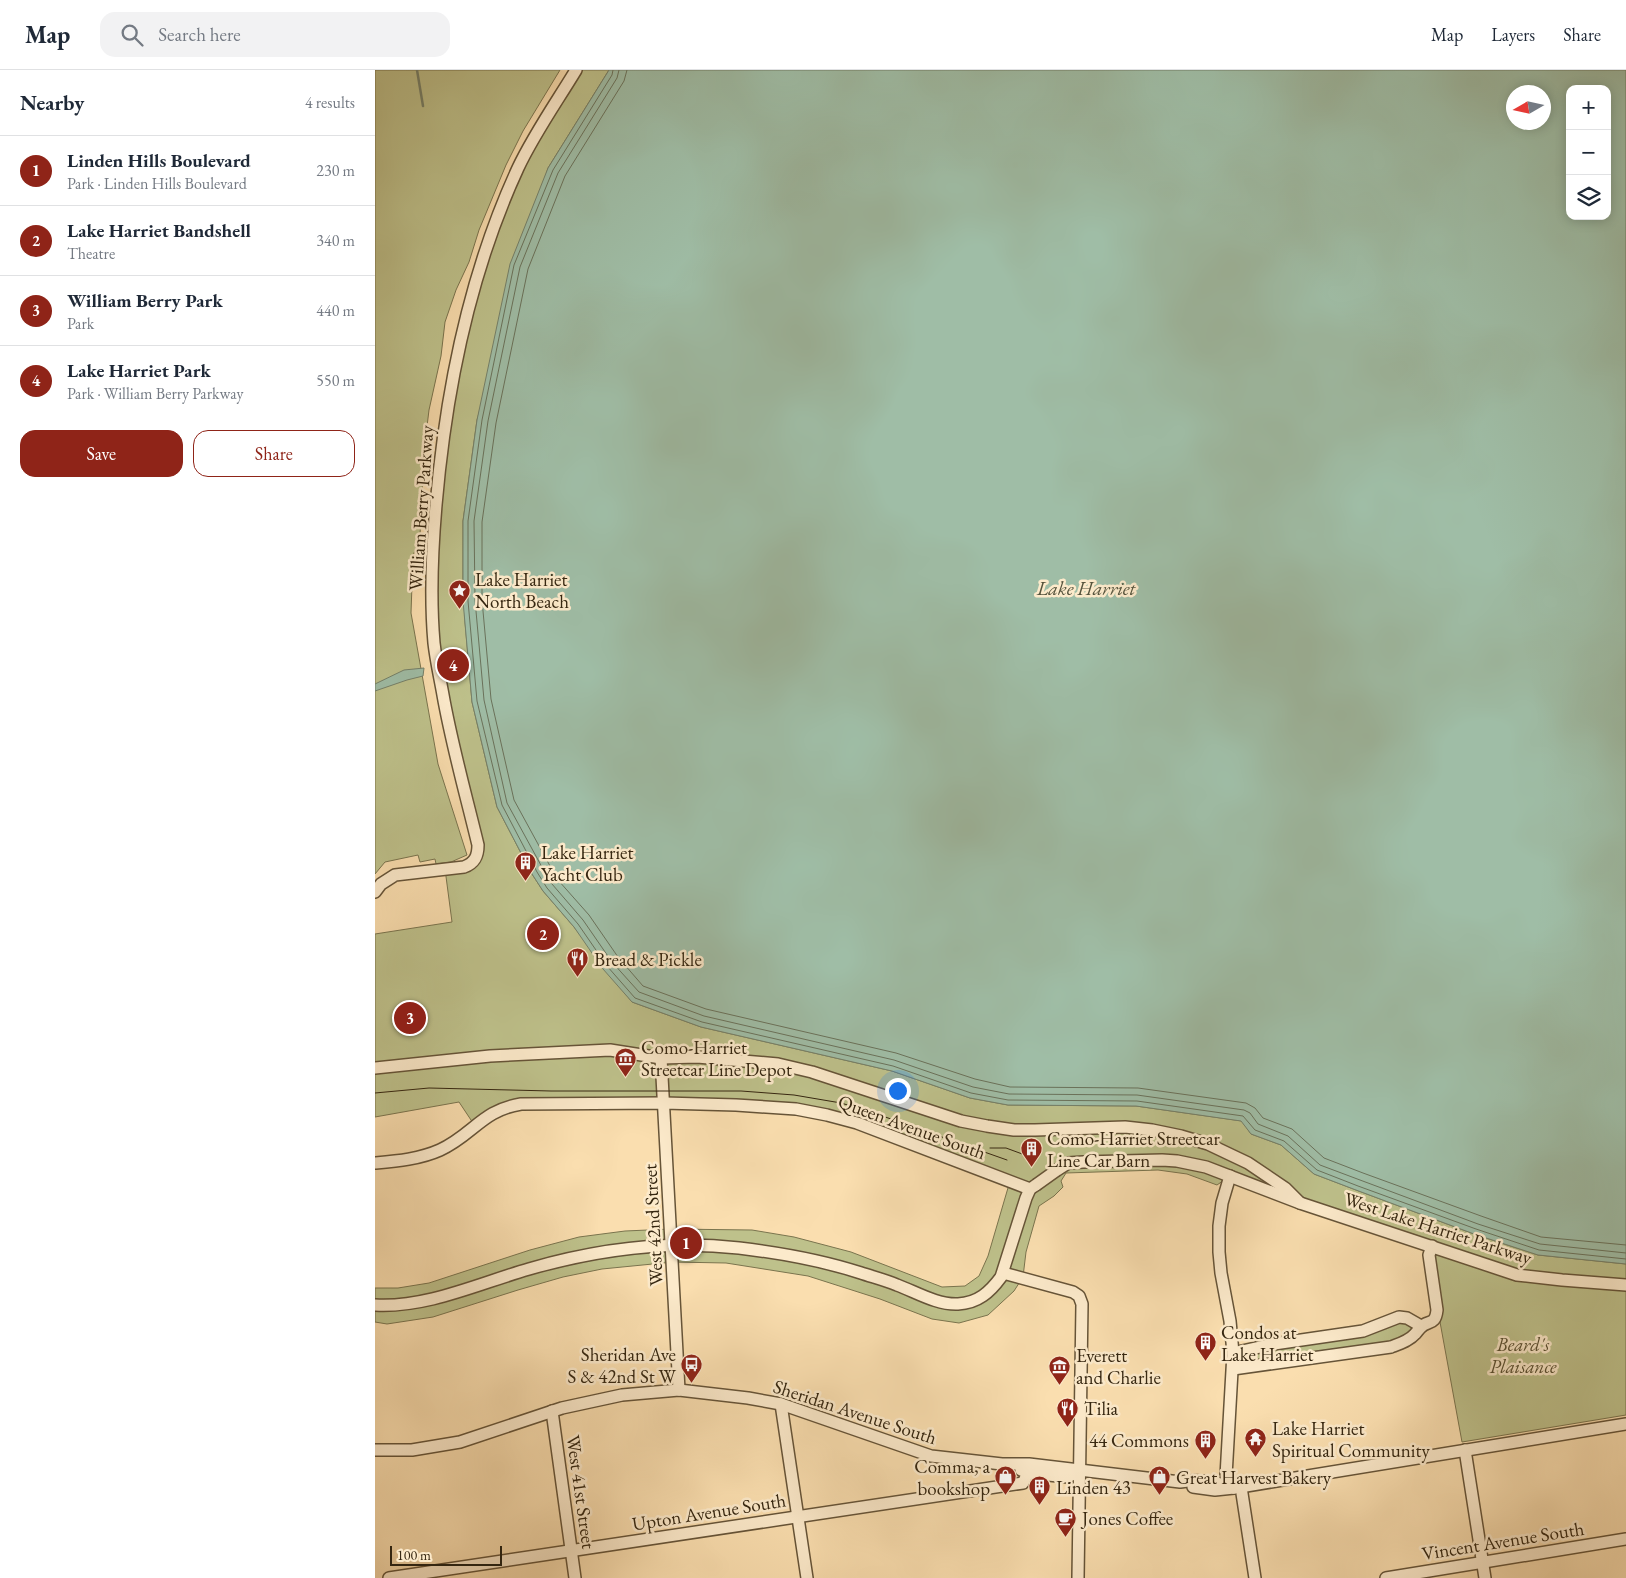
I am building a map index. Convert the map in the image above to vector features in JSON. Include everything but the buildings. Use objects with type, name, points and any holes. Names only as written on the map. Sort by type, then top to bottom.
[{"type":"street","name":"William Berry Parkway","points":[[375,892],[381,884],[395,875],[464,867],[473,862],[478,853],[478,846],[451,739],[434,644],[432,602],[433,545],[444,427],[452,376],[464,325],[478,272],[501,208],[533,139],[576,70]]},
{"type":"street","name":"West Lake Harriet Parkway","points":[[375,1068],[490,1056],[599,1050],[620,1051],[661,1058],[697,1057],[778,1064],[812,1072],[961,1121],[987,1126],[1014,1130],[1125,1127],[1181,1136],[1233,1154],[1285,1188],[1300,1203]]},
{"type":"street","name":"West 42nd Street","points":[[661,1058],[679,1390]]},
{"type":"street","name":"Queen Avenue South","points":[[375,1164],[421,1157],[440,1150],[458,1139],[484,1117],[508,1106],[521,1104],[664,1103],[765,1107],[827,1115],[857,1123],[1033,1187]]},
{"type":"street","name":"West Lake Harriet Parkway","points":[[1033,1187],[1068,1163],[1162,1160],[1206,1167],[1300,1203],[1433,1246],[1494,1269],[1517,1275],[1626,1284]]},
{"type":"street","points":[[1230,1176],[1222,1203],[1219,1226],[1219,1252],[1233,1353],[1226,1476],[1237,1487],[1255,1578]]},
{"type":"street","points":[[375,1305],[393,1305],[428,1300],[568,1258],[610,1250],[672,1245],[724,1246],[793,1255],[828,1262],[945,1303],[971,1302],[993,1288],[1003,1273],[1026,1198],[1033,1187]]},
{"type":"street","points":[[1233,1369],[1391,1347],[1406,1341],[1421,1326],[1431,1323],[1436,1318],[1437,1310],[1429,1255],[1433,1246]]},
{"type":"street","points":[[1003,1273],[1073,1292],[1079,1296],[1082,1304],[1077,1578]]},
{"type":"street","points":[[1233,1353],[1273,1344],[1363,1331],[1399,1317],[1407,1318],[1421,1326]]},
{"type":"street","name":"Sheridan Avenue South","points":[[375,1450],[412,1450],[460,1442],[552,1411],[622,1395],[679,1390],[781,1404],[931,1456],[1002,1464],[1029,1464],[1079,1471]]},
{"type":"street","points":[[781,1404],[807,1578]]},
{"type":"street","name":"West 41st Street","points":[[552,1411],[575,1578]]},
{"type":"street","points":[[1079,1471],[1180,1482],[1190,1480],[1219,1482],[1237,1487],[1626,1424]]},
{"type":"street","points":[[1465,1450],[1485,1578]]},
{"type":"street","name":"Sheridan Avenue South","points":[[1002,1464],[1028,1473],[1068,1477],[1079,1471]]},
{"type":"street","name":"Upton Avenue South","points":[[389,1578],[1023,1483],[1028,1473]]},
{"type":"street","name":"Vincent Avenue South","points":[[1386,1578],[1626,1539]]},
{"type":"green space","points":[[375,70],[560,70],[523,131],[506,165],[479,230],[469,262],[456,290],[445,322],[441,356],[429,410],[424,451],[420,535],[413,556],[411,613],[438,764],[467,855],[451,862],[436,864],[435,859],[420,862],[418,855],[385,862],[375,874]]},
{"type":"green space","points":[[576,70],[609,70],[548,168],[477,420],[463,521],[465,622],[472,702],[497,807],[543,891],[574,927],[632,1002],[701,1027],[892,1071],[970,1098],[1008,1105],[1136,1106],[1242,1121],[1251,1134],[1281,1145],[1314,1174],[1474,1234],[1538,1255],[1626,1264],[1626,1285],[1536,1278],[1230,1176],[1217,1185],[1187,1174],[1158,1170],[1066,1173],[1061,1181],[1063,1187],[1039,1206],[1026,1252],[1023,1277],[1014,1291],[988,1315],[959,1323],[932,1319],[880,1299],[808,1276],[726,1263],[673,1262],[602,1269],[563,1277],[433,1317],[387,1324],[375,1322],[375,1288],[398,1288],[429,1283],[530,1250],[579,1237],[625,1231],[671,1229],[752,1230],[794,1237],[851,1252],[942,1287],[965,1286],[979,1276],[988,1256],[1010,1181],[886,1134],[796,1109],[521,1104],[475,1126],[459,1102],[375,1117],[375,934],[452,922],[445,869],[476,857],[462,786],[432,603],[452,376],[501,208]]},
{"type":"green space","name":"Beard's Plaisance","points":[[1437,1254],[1494,1271],[1626,1288],[1626,1415],[1462,1442],[1440,1322],[1442,1311],[1434,1259]]},
{"type":"green space","points":[[1402,1321],[1413,1327],[1412,1330],[1395,1341],[1303,1353],[1243,1365],[1242,1358],[1251,1355]]},
{"type":"water","name":"Lake Harriet","points":[[609,70],[1626,70],[1626,1264],[1538,1255],[1474,1234],[1314,1174],[1281,1145],[1251,1134],[1241,1121],[1136,1106],[1008,1105],[970,1098],[892,1071],[701,1027],[632,1002],[603,969],[574,927],[543,891],[532,874],[497,807],[472,702],[463,601],[463,521],[477,420],[510,264],[548,168]]},
{"type":"water","points":[[424,668],[423,676],[375,691],[375,684],[404,670]]},
{"type":"waterway","points":[[417,70],[423,106]]},
{"type":"tram line","points":[[375,1093],[429,1088],[551,1091],[741,1091],[794,1095],[841,1103],[874,1113],[1007,1160]]},
{"type":"tram line","points":[[990,1148],[1006,1148],[1025,1155]]},
{"type":"place","name":"Lake Harriet North Beach","points":[[459,609]]},
{"type":"place","name":"Lake Harriet Park","points":[[453,665]]},
{"type":"place","name":"Lake Harriet Yacht Club","points":[[525,882]]},
{"type":"place","name":"Lake Harriet Bandshell","points":[[543,934]]},
{"type":"place","name":"Bread & Pickle","points":[[578,978]]},
{"type":"place","name":"William Berry Park","points":[[410,1018]]},
{"type":"place","name":"Como-Harriet Streetcar Line Depot","points":[[625,1077]]},
{"type":"place","name":"Como-Harriet Streetcar Line Car Barn","points":[[1031,1168]]},
{"type":"place","name":"Linden Hills Boulevard","points":[[686,1243]]},
{"type":"place","name":"Condos at Lake Harriet","points":[[1205,1362]]},
{"type":"place","name":"Sheridan Ave S & 42nd St W","points":[[692,1384]]},
{"type":"place","name":"Everett and Charlie","points":[[1060,1385]]},
{"type":"place","name":"Tilia","points":[[1068,1427]]},
{"type":"place","name":"Lake Harriet Spiritual Community","points":[[1256,1458]]},
{"type":"place","name":"44 Commons","points":[[1205,1459]]},
{"type":"place","name":"Comma, a bookshop","points":[[1006,1496]]},
{"type":"place","name":"Great Harvest Bakery","points":[[1160,1496]]},
{"type":"place","name":"Linden 43","points":[[1040,1506]]},
{"type":"place","name":"Jones Coffee","points":[[1066,1537]]}]
